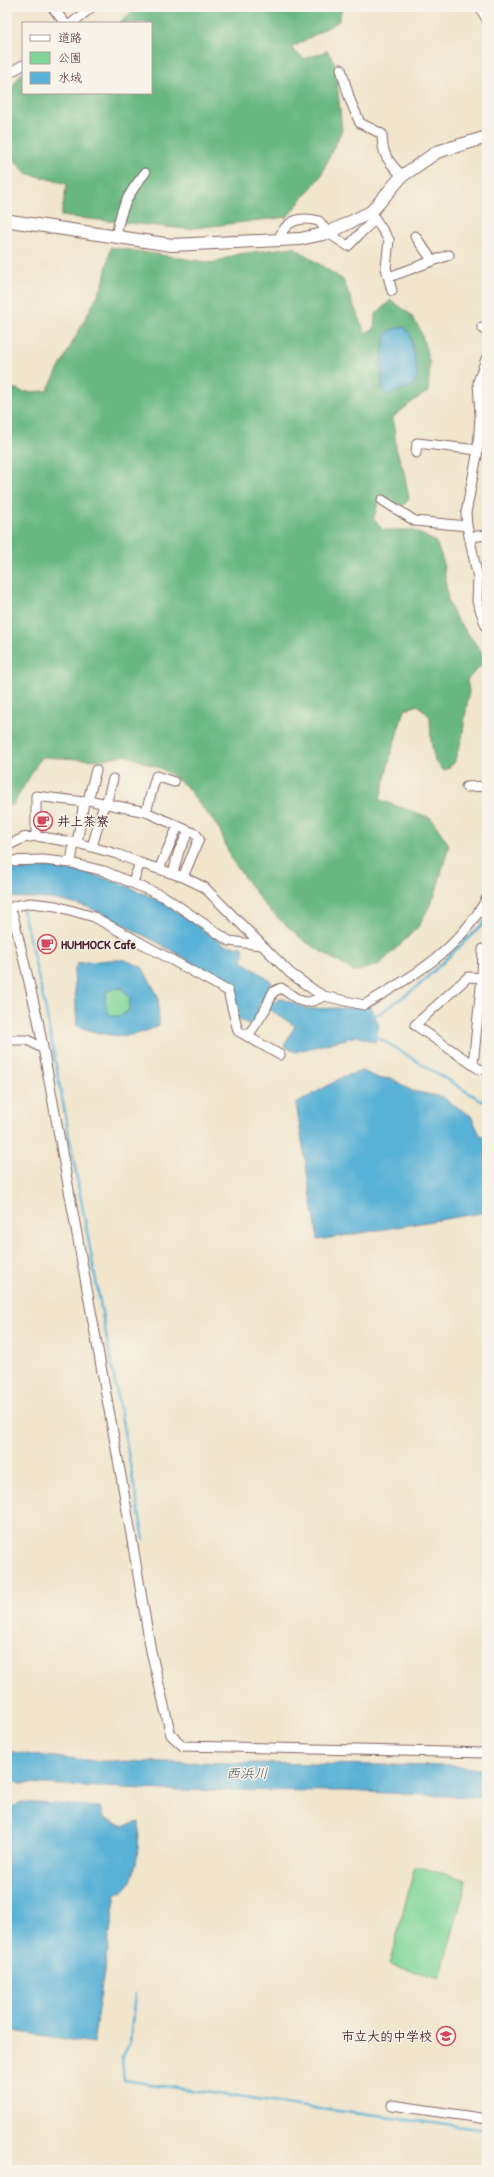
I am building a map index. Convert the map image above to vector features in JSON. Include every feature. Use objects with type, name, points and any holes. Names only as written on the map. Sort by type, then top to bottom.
[{"type":"street","points":[[52,7],[64,22]]},
{"type":"street","points":[[73,22],[92,7]]},
{"type":"street","points":[[480,7],[487,20]]},
{"type":"street","points":[[7,74],[22,66]]},
{"type":"street","points":[[341,69],[350,100],[360,123],[382,134],[382,149],[388,161],[402,176]]},
{"type":"street","points":[[278,240],[282,231],[289,222],[306,218],[319,221],[328,233],[348,246],[368,225],[402,176],[437,152],[487,137]]},
{"type":"street","points":[[116,238],[119,214],[131,190],[145,173]]},
{"type":"street","points":[[7,222],[10,220],[116,238],[172,245],[300,239],[328,233],[373,216]]},
{"type":"street","points":[[373,216],[389,240],[386,268],[392,291]]},
{"type":"street","points":[[415,236],[432,260]]},
{"type":"street","points":[[389,277],[449,255]]},
{"type":"street","points":[[487,356],[478,382],[480,415],[478,450],[475,473],[467,502],[467,526],[478,578],[477,601],[487,629]]},
{"type":"street","points":[[416,453],[417,443],[478,450]]},
{"type":"street","points":[[382,500],[415,521],[467,526]]},
{"type":"street","points":[[469,537],[487,535]]},
{"type":"street","points":[[71,863],[86,801],[96,770]]},
{"type":"street","points":[[146,812],[156,776],[174,782]]},
{"type":"street","points":[[92,847],[113,779]]},
{"type":"street","points":[[466,787],[487,786]]},
{"type":"street","points":[[36,836],[36,796],[86,801],[146,812],[196,834],[199,840],[183,877]]},
{"type":"street","points":[[159,869],[178,826]]},
{"type":"street","points":[[173,873],[179,851],[189,831]]},
{"type":"street","points":[[7,846],[23,838],[36,836],[76,843],[118,854],[140,864],[183,877],[204,887],[290,974],[324,996],[364,1005],[411,977],[452,946],[477,916],[487,898]]},
{"type":"street","points":[[7,861],[43,860],[71,863],[104,871],[133,882],[165,897],[229,941],[261,945]]},
{"type":"street","points":[[133,882],[140,864]]},
{"type":"street","points":[[280,1055],[238,1031],[228,991],[94,917],[56,906],[31,903],[14,906],[8,911],[13,914],[27,971],[43,1049],[121,1476],[151,1651],[171,1735],[183,1746],[487,1753]]},
{"type":"street","points":[[473,1065],[484,977],[483,949]]},
{"type":"street","points":[[484,977],[468,977],[414,1024],[479,1069],[487,1070]]},
{"type":"street","points":[[248,1036],[265,1010],[273,992],[282,988],[302,1003],[311,1003],[324,996]]},
{"type":"street","points":[[7,1040],[28,1040],[43,1049]]},
{"type":"street","points":[[392,2106],[487,2119]]},
{"type":"green space","points":[[137,7],[261,7],[291,11],[293,7],[342,7],[339,21],[291,48],[304,59],[327,51],[335,63],[342,130],[320,177],[287,217],[186,229],[61,216],[67,184],[26,173],[7,152],[7,95],[22,72],[22,94],[152,94],[152,22],[121,22]]},
{"type":"green space","points":[[111,247],[212,263],[238,254],[294,247],[343,280],[365,333],[374,329],[375,315],[391,300],[410,314],[420,329],[430,364],[428,392],[416,399],[393,417],[396,448],[404,472],[409,499],[403,506],[380,497],[374,517],[372,517],[383,530],[413,530],[436,542],[443,561],[448,602],[456,618],[481,651],[483,663],[467,680],[469,691],[462,738],[454,763],[444,771],[435,762],[431,741],[430,717],[418,705],[404,710],[391,754],[380,800],[431,818],[449,845],[435,895],[419,926],[380,964],[355,972],[304,941],[266,907],[231,859],[220,830],[185,785],[162,769],[125,755],[98,760],[41,757],[13,805],[7,805],[7,386],[24,392],[47,391],[103,285]]},
{"type":"green space","points":[[122,988],[130,998],[128,1011],[120,1016],[111,1015],[106,1008],[107,990]]},
{"type":"green space","points":[[415,1866],[467,1880],[440,1978],[389,1965]]},
{"type":"water","points":[[404,327],[410,334],[418,374],[416,382],[410,387],[385,395],[382,382],[384,342],[389,331]]},
{"type":"water","points":[[30,864],[84,872],[123,884],[162,902],[225,945],[243,947],[244,955],[241,960],[272,982],[265,996],[276,1002],[280,998],[309,1009],[371,1007],[379,1025],[375,1042],[357,1036],[295,1052],[284,1046],[295,1026],[260,1003],[258,1007],[261,1010],[250,1026],[237,1017],[230,985],[159,943],[88,907],[52,899],[7,897],[7,866]]},
{"type":"water","points":[[125,960],[142,967],[158,996],[159,1025],[138,1033],[118,1036],[98,1033],[77,1026],[74,971],[78,963]],"holes":[[[115,988],[122,988],[130,998],[128,1011],[120,1016],[111,1015],[106,1008],[107,991]]]},
{"type":"water","points":[[362,1071],[381,1079],[391,1078],[412,1091],[442,1097],[471,1116],[480,1135],[487,1137],[487,1212],[318,1240],[296,1104],[344,1076]]},
{"type":"water","name":"西浜川","points":[[7,1751],[97,1761],[455,1766],[487,1770],[487,1798],[346,1791],[164,1790],[23,1783],[7,1781]]},
{"type":"water","points":[[21,1802],[100,1807],[103,1818],[124,1826],[139,1822],[137,1858],[133,1877],[125,1889],[116,1893],[93,2043],[7,2030],[7,1857],[12,1808]]},
{"type":"waterway","points":[[22,907],[45,1006],[144,1539]]},
{"type":"waterway","points":[[372,1015],[379,1014],[417,987],[483,924],[487,917]]},
{"type":"waterway","points":[[374,1035],[487,1104]]},
{"type":"waterway","points":[[135,1994],[130,2042],[122,2058],[124,2080],[298,2106],[487,2130]]},
{"type":"place","name":"井上茶寮","points":[[43,821]]},
{"type":"place","name":"HUMMOCK Cafe","points":[[47,944]]},
{"type":"place","name":"市立大的中学校","points":[[446,2036]]}]
